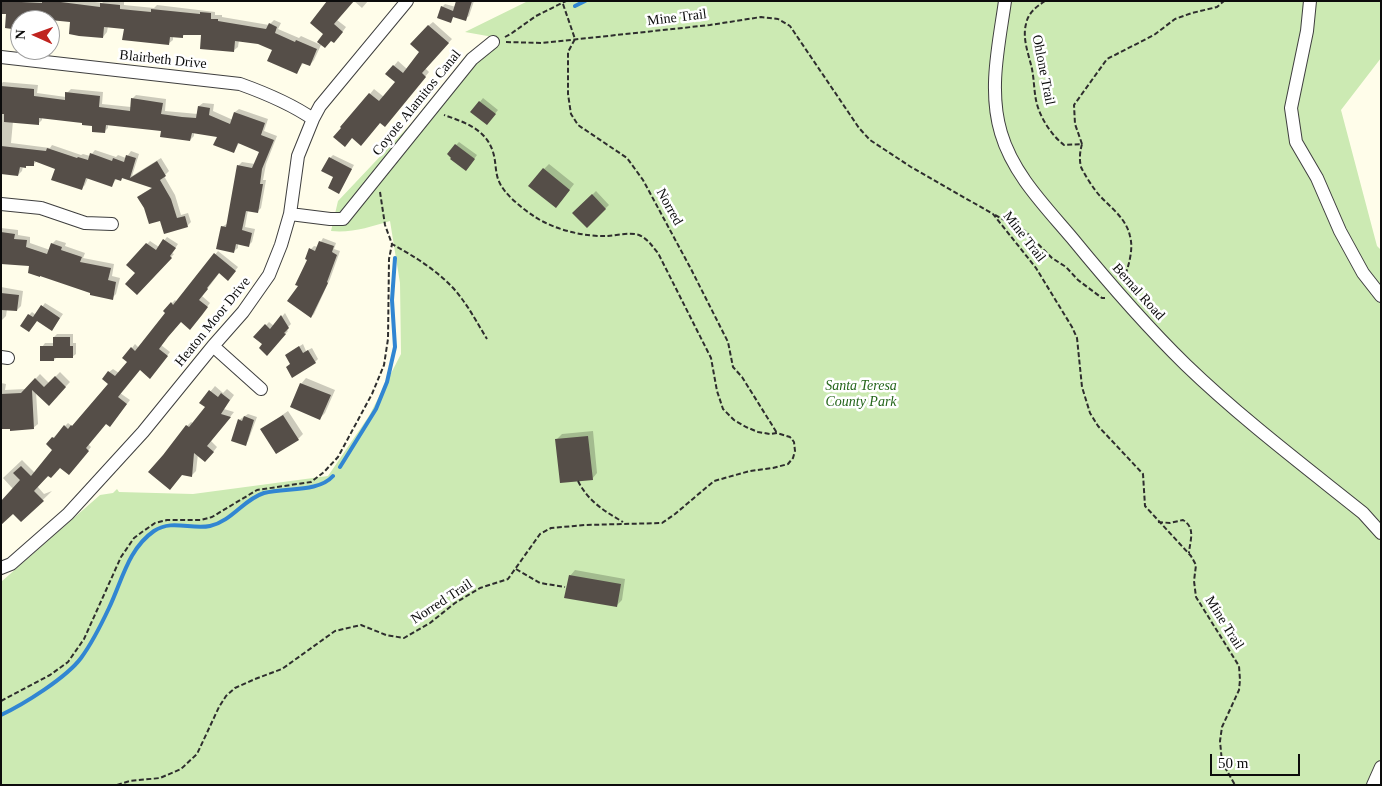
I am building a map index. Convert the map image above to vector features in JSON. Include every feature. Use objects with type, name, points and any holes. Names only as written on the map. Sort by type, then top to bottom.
[{"type":"street","name":"Heaton Moor Drive","points":[[1,568],[11,564],[68,514],[143,432],[243,312],[269,275],[281,245],[290,214],[298,156],[313,119],[320,106],[407,1]]},
{"type":"street","name":"Bernal Road","points":[[1006,1],[996,62],[995,90],[1000,131],[1015,167],[1047,209],[1145,324],[1224,399],[1363,513],[1381,533]]},
{"type":"street","points":[[1310,1],[1307,31],[1291,108],[1296,142],[1317,178],[1340,231],[1363,273],[1381,296]]},
{"type":"street","name":"Coyote Alamitos Canal","points":[[290,214],[343,219],[472,59],[493,42]]},
{"type":"street","name":"Blairbeth Drive","points":[[1,57],[240,84],[273,96],[299,109],[313,119]]},
{"type":"street","points":[[1,204],[40,208],[86,223],[112,224]]},
{"type":"street","points":[[213,346],[261,390]]},
{"type":"street","points":[[1373,785],[1381,767]]},
{"type":"path","name":"Ohlone Trail","points":[[1045,1],[1030,14],[1026,22],[1024,34],[1033,72],[1036,101],[1048,127],[1057,140],[1064,145],[1082,144]]},
{"type":"path","points":[[1122,284],[1128,270],[1130,236],[1118,214],[1098,195],[1081,167],[1082,144],[1075,124],[1074,105],[1107,59],[1154,35],[1175,19],[1192,12],[1217,7],[1224,1]]},
{"type":"path","points":[[493,42],[512,33],[536,16],[564,2],[576,39]]},
{"type":"path","name":"Mine Trail","points":[[493,42],[542,43],[691,27],[760,17],[778,18],[790,26],[859,128],[870,140],[911,168],[993,214],[1036,268],[1072,327],[1077,338],[1082,387],[1090,413],[1098,426],[1143,474],[1145,506],[1189,553],[1196,565],[1194,581],[1196,597],[1239,666],[1239,690],[1222,727],[1220,741],[1222,762],[1235,785]]},
{"type":"path","name":"Norred","points":[[576,39],[568,52],[568,94],[571,114],[578,125],[627,158],[638,172],[728,342],[733,366],[777,433]]},
{"type":"path","points":[[429,110],[467,123],[481,132],[489,141],[494,152],[498,180],[507,194],[535,217],[552,226],[589,235],[638,235],[648,240],[658,253],[711,358],[717,391],[723,409],[734,420],[746,427],[758,432],[777,433]]},
{"type":"path","points":[[1,701],[42,680],[68,662],[84,639],[121,557],[134,538],[142,532],[155,523],[167,520],[201,520],[212,517],[257,490],[311,482],[338,457],[372,394],[384,364],[388,338],[388,259],[392,244],[385,225],[379,183],[375,180]]},
{"type":"path","points":[[993,214],[1025,231],[1052,258],[1066,266],[1078,280],[1102,298],[1107,297]]},
{"type":"path","points":[[392,244],[414,256],[441,276],[462,298],[486,339]]},
{"type":"path","name":"Norred Trail","points":[[117,785],[130,781],[160,778],[181,769],[197,754],[219,706],[226,696],[235,688],[282,669],[335,631],[361,625],[386,635],[404,638],[430,624],[455,604],[480,588],[508,579],[540,534],[551,528],[662,523],[714,481],[750,471],[788,464],[793,458],[795,451],[794,442],[790,437],[777,433]]},
{"type":"path","points":[[578,482],[582,490],[595,505],[625,524]]},
{"type":"path","points":[[1158,522],[1170,523],[1183,520],[1187,522],[1191,532],[1189,553]]},
{"type":"path","points":[[516,569],[540,583],[565,587]]},
{"type":"green space","name":"Santa Teresa County Park","points":[[528,1],[1381,1],[1381,58],[1341,110],[1377,246],[1381,250],[1381,785],[1,785],[1,582],[100,495],[113,493],[117,489],[119,492],[193,494],[328,476],[369,416],[401,354],[400,283],[390,221],[354,230],[331,231],[338,201],[493,37],[465,32]]},
{"type":"building","points":[[1,1],[42,3],[42,1],[53,1],[100,7],[100,3],[120,5],[120,9],[151,12],[151,9],[200,14],[200,12],[211,13],[211,19],[218,19],[218,21],[266,29],[269,23],[277,27],[275,33],[317,49],[310,66],[302,63],[297,74],[267,61],[272,50],[258,44],[235,41],[234,52],[200,49],[201,35],[183,35],[183,38],[170,37],[169,45],[122,40],[124,29],[104,27],[103,38],[79,36],[69,34],[70,22],[60,21],[60,10],[10,10],[10,29],[5,28],[6,14],[1,14]]},
{"type":"building","points":[[327,1],[354,1],[334,24],[343,32],[334,43],[331,41],[325,48],[317,42],[323,34],[310,23]]},
{"type":"building","points":[[456,1],[472,1],[466,21],[453,17],[451,23],[437,18],[441,6],[453,11]]},
{"type":"building","points":[[428,25],[449,43],[422,73],[426,77],[385,127],[380,123],[361,146],[352,138],[345,147],[333,137],[369,93],[379,101],[395,82],[385,74],[393,65],[403,73],[419,52],[410,44]]},
{"type":"building","points":[[1,86],[34,89],[34,96],[65,100],[65,92],[100,96],[99,107],[130,111],[131,98],[163,103],[161,114],[182,117],[196,118],[198,106],[210,108],[209,115],[230,124],[234,112],[265,123],[261,135],[274,140],[262,169],[260,184],[263,184],[258,213],[246,211],[242,230],[252,233],[249,247],[236,244],[234,253],[216,249],[221,226],[226,227],[237,165],[252,168],[259,152],[238,143],[234,153],[213,145],[217,137],[192,133],[190,141],[160,137],[161,131],[106,125],[105,133],[92,132],[92,126],[82,125],[82,123],[39,118],[39,125],[4,122],[4,114],[1,114]]},
{"type":"building","points":[[479,101],[496,114],[487,125],[470,112]]},
{"type":"building","points":[[455,144],[475,159],[466,171],[450,159],[447,154]]},
{"type":"building","points":[[1,146],[46,151],[47,148],[88,160],[90,153],[112,161],[113,158],[124,162],[126,155],[136,158],[130,178],[157,161],[166,176],[160,180],[171,199],[177,218],[185,216],[188,227],[164,234],[160,221],[149,224],[144,208],[137,197],[152,188],[122,178],[121,181],[115,179],[112,187],[86,178],[82,190],[51,180],[55,169],[34,161],[34,166],[20,167],[18,176],[1,174]]},
{"type":"building","points":[[329,157],[352,169],[339,194],[328,188],[333,177],[321,171]]},
{"type":"building","points":[[543,168],[570,190],[556,208],[528,186]]},
{"type":"building","points":[[592,194],[606,209],[587,228],[572,213]]},
{"type":"building","points":[[1,232],[15,234],[14,239],[27,240],[26,247],[47,254],[51,243],[62,247],[61,250],[82,257],[80,262],[111,268],[108,280],[116,282],[113,300],[90,295],[90,293],[28,273],[29,266],[1,264]]},
{"type":"building","points":[[163,239],[176,248],[170,256],[172,258],[137,295],[125,284],[135,273],[126,265],[146,243],[156,250]]},
{"type":"building","points":[[319,241],[334,246],[332,252],[337,255],[328,283],[311,318],[287,301],[298,286],[295,285],[307,260],[305,259],[309,248],[315,251]]},
{"type":"building","points":[[214,253],[236,271],[228,281],[219,273],[207,288],[199,300],[208,307],[202,315],[190,330],[181,322],[168,337],[159,349],[168,356],[150,379],[140,370],[118,397],[127,404],[110,427],[106,424],[86,448],[89,451],[69,475],[60,468],[51,478],[48,476],[34,491],[44,501],[21,522],[13,514],[1,525],[1,501],[20,480],[13,473],[21,466],[31,476],[52,450],[46,444],[52,437],[54,438],[64,425],[68,429],[72,426],[108,384],[102,379],[108,371],[115,376],[127,362],[122,358],[131,347],[135,351],[165,313],[163,311],[171,302],[173,305]]},
{"type":"building","points":[[1,293],[19,295],[17,311],[1,310]]},
{"type":"building","points":[[41,305],[60,318],[52,331],[37,321],[29,332],[20,326],[28,314],[33,317]]},
{"type":"building","points":[[281,315],[289,328],[267,356],[259,348],[262,344],[253,337],[265,324],[270,329]]},
{"type":"building","points":[[53,337],[70,337],[70,346],[73,346],[73,358],[54,358],[54,361],[40,361],[40,346],[53,346]]},
{"type":"building","points":[[299,346],[303,353],[308,350],[316,363],[292,378],[286,367],[290,364],[285,355]]},
{"type":"building","points":[[55,376],[66,387],[49,406],[32,390],[34,429],[10,431],[10,429],[1,429],[1,394],[21,393],[35,378],[44,387]]},
{"type":"building","points":[[300,383],[331,395],[320,420],[290,407]]},
{"type":"building","points":[[209,390],[218,397],[221,393],[230,400],[221,414],[231,417],[207,446],[214,452],[205,462],[194,453],[192,477],[182,475],[170,490],[148,472],[186,425],[189,427],[205,407],[199,403]]},
{"type":"building","points":[[283,415],[299,440],[276,454],[260,429]]},
{"type":"building","points":[[244,416],[254,420],[246,446],[231,441],[238,419],[242,421]]},
{"type":"building","points":[[588,436],[593,480],[560,483],[555,439]]},
{"type":"building","points":[[569,575],[621,584],[617,607],[564,598]]},
{"type":"waterway","name":"Coyote Alamitos Canal","points":[[575,6],[585,1]]},
{"type":"waterway","name":"Coyote Alamitos Canal","points":[[340,467],[376,409],[387,382],[395,347],[392,300],[395,258]]},
{"type":"waterway","name":"Coyote Alamitos Canal","points":[[1,715],[55,682],[81,658],[103,621],[132,556],[145,538],[154,531],[175,525],[210,526],[225,520],[250,500],[264,493],[319,485],[333,476]]}]
